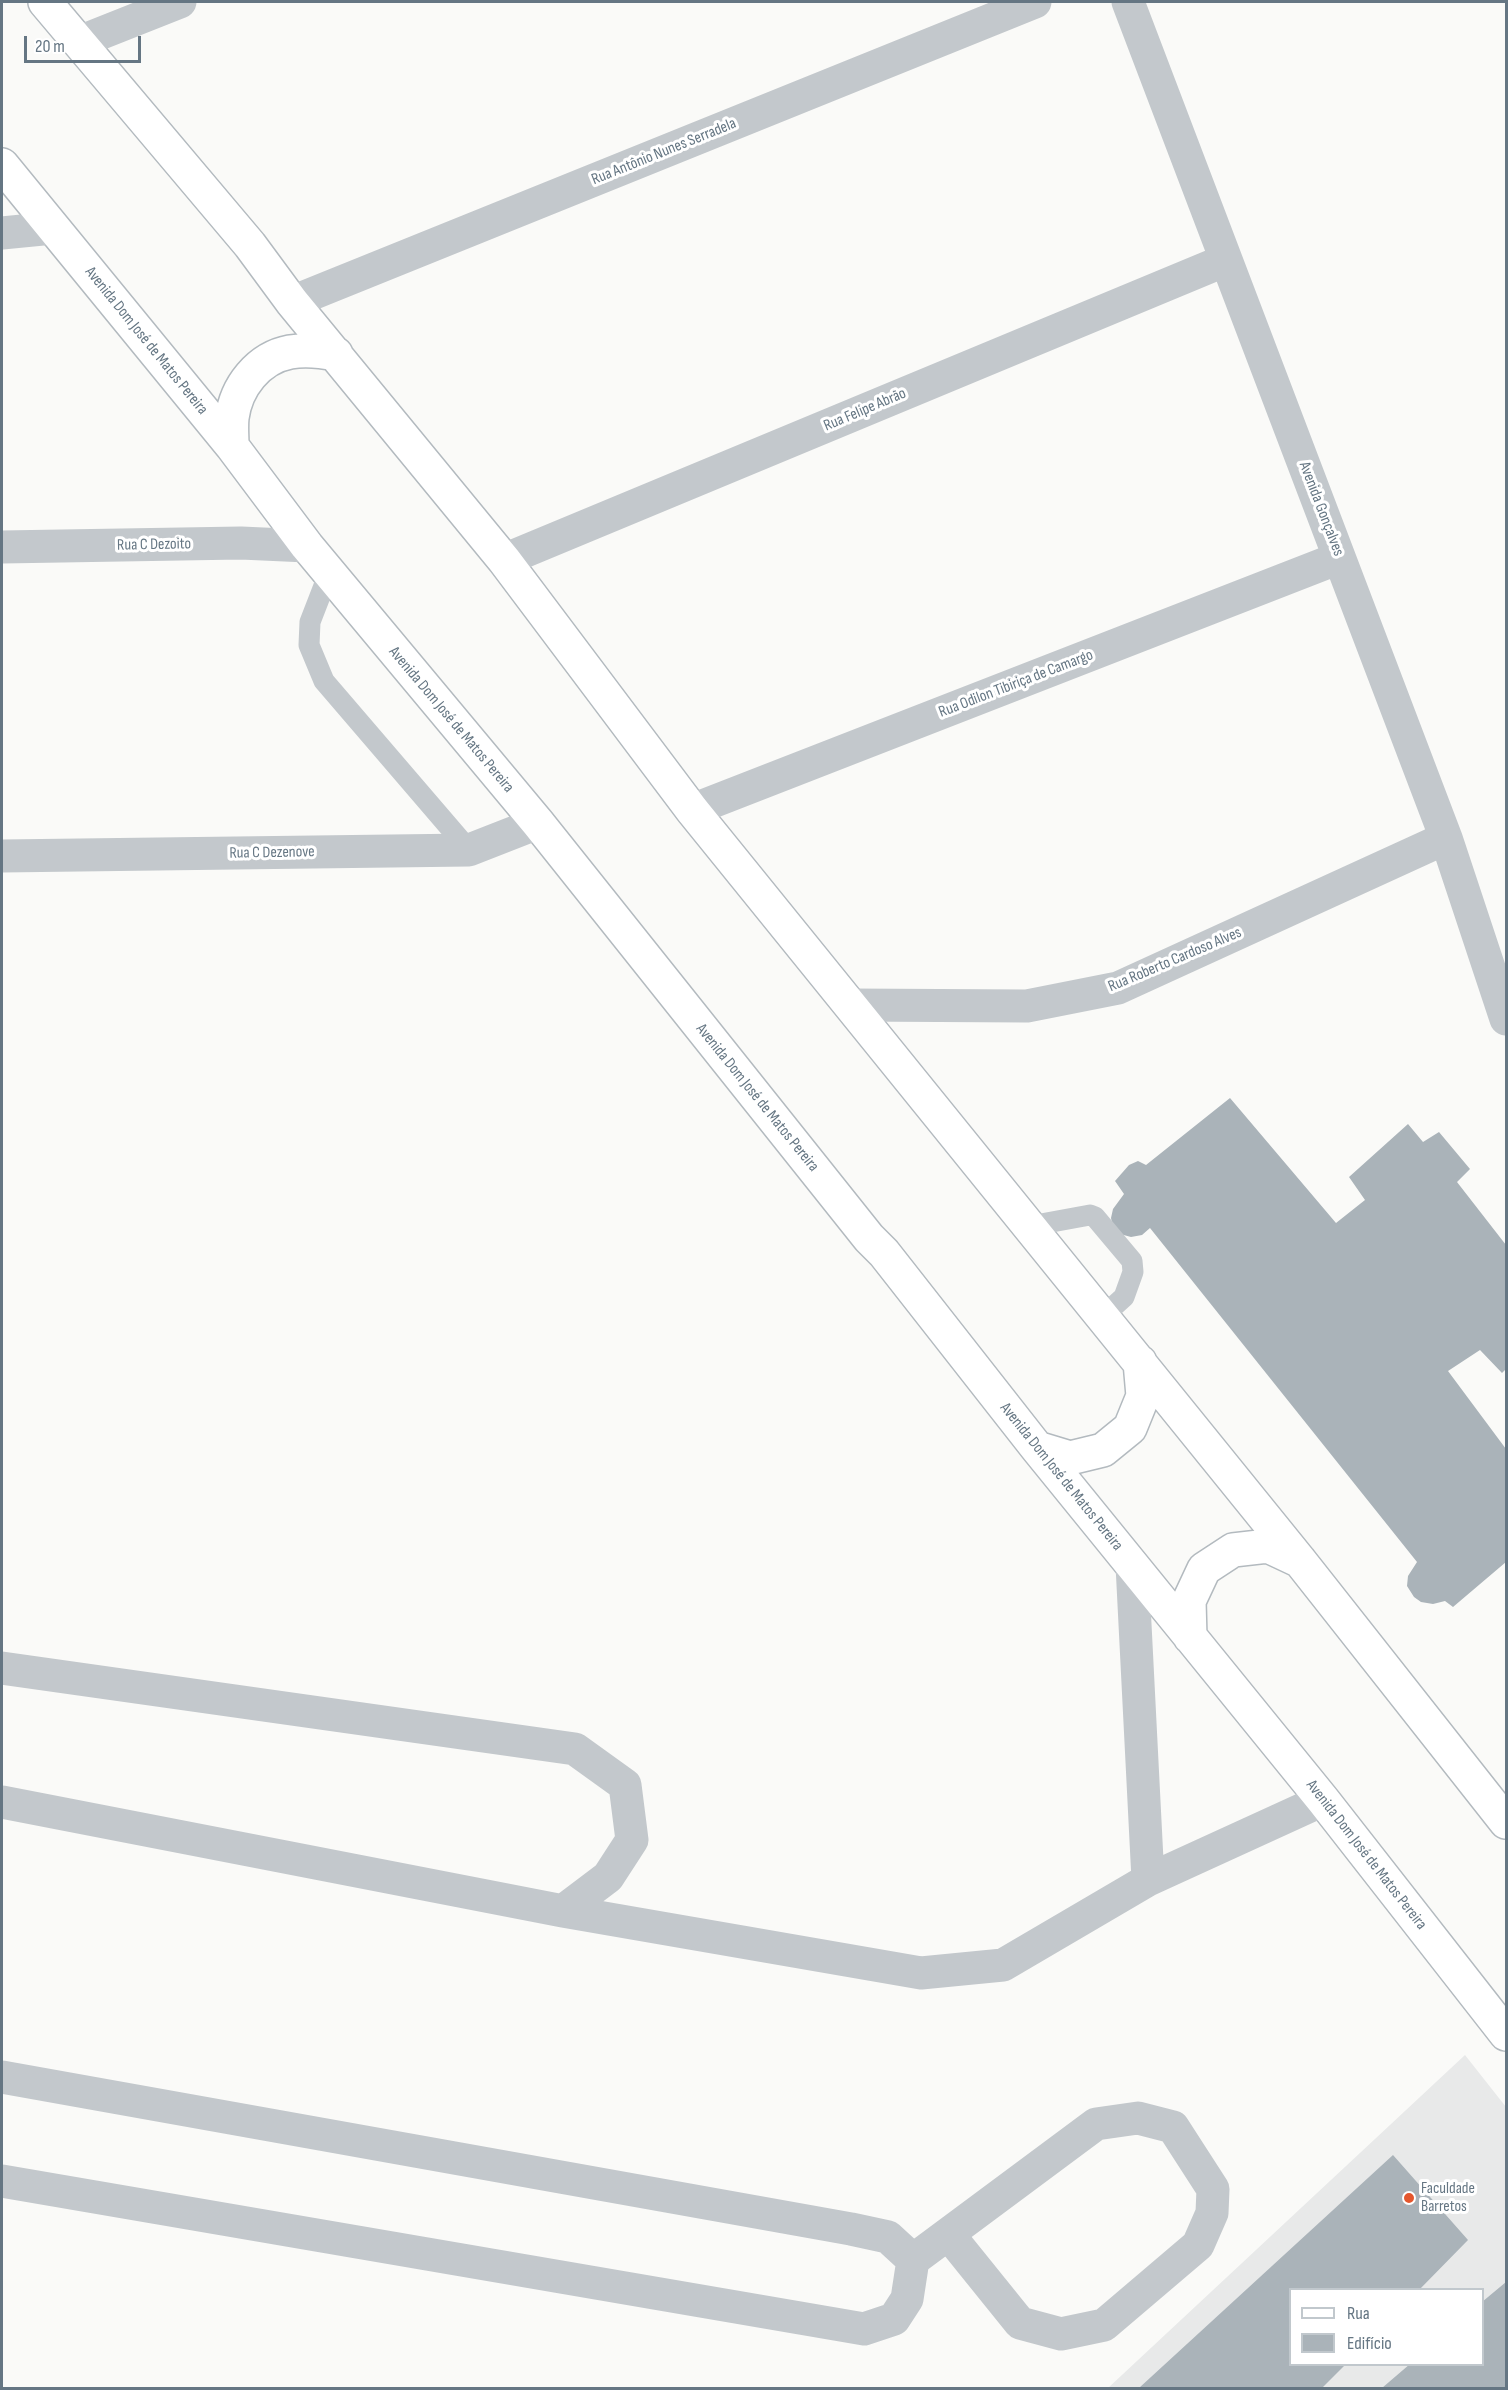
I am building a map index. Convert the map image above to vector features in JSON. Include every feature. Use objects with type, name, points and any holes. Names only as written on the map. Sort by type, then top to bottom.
[{"type":"main road","points":[[45,2],[250,245],[292,302],[504,560],[692,810],[1103,1316],[1506,1822]]},
{"type":"main road","name":"Avenida Dom José de Matos Pereira","points":[[2,165],[232,446],[307,546],[537,823],[869,1238],[884,1252],[1037,1448],[1323,1800],[1506,2034]]},
{"type":"main road","points":[[232,446],[232,418],[237,395],[249,376],[267,361],[289,352],[311,350],[336,354]]},
{"type":"main road","points":[[1037,1448],[1070,1458],[1103,1450],[1130,1428],[1143,1396],[1140,1362]]},
{"type":"main road","points":[[1190,1637],[1189,1601],[1204,1569],[1233,1550],[1268,1546],[1300,1561]]},
{"type":"street","points":[[79,42],[180,2]]},
{"type":"street","name":"Rua Antônio Nunes Serradela","points":[[292,302],[1035,2]]},
{"type":"street","name":"Avenida Gonçalves","points":[[1128,2],[1446,838],[1506,1020]]},
{"type":"street","points":[[2,233],[53,228]]},
{"type":"street","name":"Rua Felipe Abrão","points":[[504,560],[1226,260]]},
{"type":"street","name":"Rua C Dezoito","points":[[2,548],[241,543],[307,546]]},
{"type":"street","name":"Rua Odilon Tibiriça de Camargo","points":[[692,810],[1339,558]]},
{"type":"street","name":"Rua C Dezenove","points":[[2,856],[469,850],[537,823]]},
{"type":"street","name":"Rua Roberto Cardoso Alves","points":[[851,1005],[1027,1006],[1118,988],[1446,838]]},
{"type":"street","points":[[1132,1565],[1148,1880]]},
{"type":"street","points":[[2,1668],[575,1749],[625,1785],[632,1840],[608,1877],[563,1911]]},
{"type":"street","points":[[2,1802],[563,1911],[921,1973],[1003,1965],[1148,1880],[1323,1800]]},
{"type":"street","points":[[2,2077],[860,2231],[888,2237],[913,2260]]},
{"type":"street","points":[[2,2181],[864,2329],[894,2319],[907,2299],[913,2260],[1096,2124],[1138,2118],[1173,2127],[1214,2189],[1212,2213],[1198,2245],[1104,2325],[1061,2334],[1020,2323],[949,2235]]},
{"type":"lane","points":[[329,573],[310,622],[309,645],[324,681],[469,850]]},
{"type":"lane","points":[[1030,1226],[1090,1215],[1095,1217],[1132,1261],[1131,1282],[1124,1297],[1103,1316]]},
{"type":"shaded area","name":"Faculdade Barretos","points":[[1465,2055],[1506,2107],[1506,2388],[1108,2388]]},
{"type":"building","points":[[1230,1098],[1336,1223],[1365,1200],[1349,1177],[1408,1124],[1423,1142],[1439,1132],[1470,1169],[1457,1182],[1506,1245],[1506,1369],[1502,1373],[1480,1350],[1448,1371],[1506,1449],[1506,1562],[1453,1607],[1445,1601],[1433,1604],[1421,1602],[1414,1597],[1407,1586],[1408,1576],[1417,1562],[1150,1228],[1142,1235],[1131,1237],[1120,1234],[1113,1227],[1111,1218],[1113,1209],[1124,1194],[1115,1181],[1129,1165],[1138,1161],[1146,1165]]},
{"type":"building","points":[[1393,2155],[1468,2240],[1421,2288],[1289,2288],[1289,2366],[1344,2366],[1322,2388],[1139,2388]]},
{"type":"building","points":[[1506,2282],[1506,2388],[1382,2388],[1408,2366],[1484,2366],[1484,2300]]},
{"type":"place","name":"Faculdade Barretos","points":[[1409,2198]]}]
